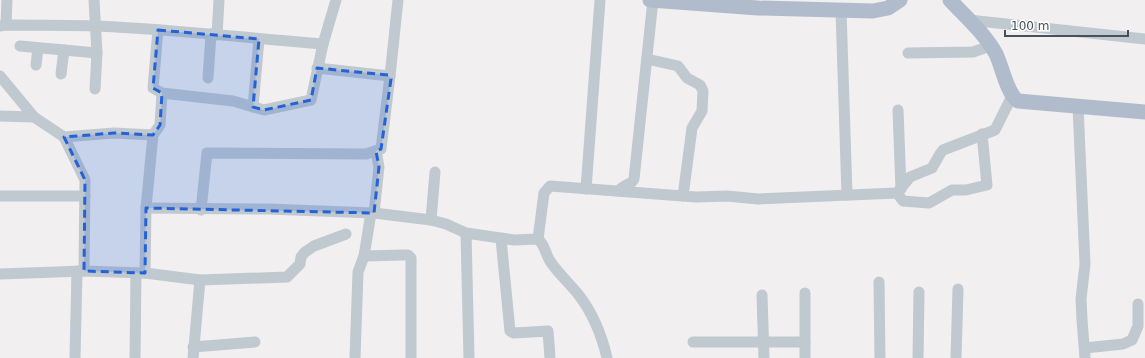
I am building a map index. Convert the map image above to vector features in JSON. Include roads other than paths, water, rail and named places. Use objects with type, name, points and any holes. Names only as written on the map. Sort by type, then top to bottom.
[{"type":"main road","points":[[650,0],[758,8],[873,11],[888,8],[900,0]]},
{"type":"main road","points":[[950,0],[969,20],[996,54],[1012,96],[1018,101],[1145,112]]},
{"type":"street","points":[[7,0],[3,25],[95,26],[323,44]]},
{"type":"street","points":[[94,0],[97,53],[95,89]]},
{"type":"street","points":[[208,78],[220,0]]},
{"type":"street","points":[[158,30],[153,88],[162,93],[233,101],[264,110],[311,100],[333,0]]},
{"type":"street","points":[[201,210],[207,154],[366,154],[382,149],[398,0]]},
{"type":"street","points":[[586,189],[600,0]]},
{"type":"street","points":[[619,191],[622,186],[632,183],[634,179],[653,0]]},
{"type":"street","points":[[841,10],[847,195]]},
{"type":"street","points":[[969,20],[1145,39]]},
{"type":"street","points":[[253,107],[259,39]]},
{"type":"street","points":[[20,46],[97,53]]},
{"type":"street","points":[[908,53],[973,52],[990,46]]},
{"type":"street","points":[[36,65],[38,48]]},
{"type":"street","points":[[62,74],[64,50]]},
{"type":"street","points":[[647,60],[678,66],[687,78],[700,86],[703,90],[702,111],[692,128],[683,196]]},
{"type":"street","points":[[317,68],[390,76]]},
{"type":"street","points":[[0,76],[34,117],[64,137],[85,180],[75,358]]},
{"type":"street","points":[[135,358],[140,273],[153,135],[160,125],[162,93]]},
{"type":"street","points":[[538,239],[544,193],[550,186],[683,196],[758,198],[847,195],[899,191],[910,177],[932,168],[943,150],[995,130],[1012,96]]},
{"type":"street","points":[[1078,106],[1085,264],[1081,306],[1085,353],[1132,340],[1138,326],[1138,304]]},
{"type":"street","points":[[898,110],[899,191],[903,201],[929,203],[952,190],[966,190],[987,185],[982,134]]},
{"type":"street","points":[[0,116],[34,117]]},
{"type":"street","points":[[64,137],[114,133],[153,135]]},
{"type":"street","points":[[355,358],[358,272],[364,256],[379,167],[376,151]]},
{"type":"street","points":[[431,220],[435,172]]},
{"type":"street","points":[[0,196],[85,196]]},
{"type":"street","points":[[146,208],[201,210],[268,209],[372,213],[431,220],[446,224],[466,233],[501,239],[538,239],[542,242],[550,261],[579,295],[597,327],[604,343],[607,358]]},
{"type":"street","points":[[466,233],[469,358]]},
{"type":"street","points":[[0,274],[80,271],[140,273],[200,280],[287,277],[300,264],[301,257],[305,252],[314,246],[346,234]]},
{"type":"street","points":[[501,239],[510,331],[514,333],[548,331],[550,358]]},
{"type":"street","points":[[364,256],[408,255],[411,258],[411,358]]},
{"type":"street","points":[[200,280],[193,352],[255,342]]},
{"type":"street","points":[[879,282],[880,358]]},
{"type":"street","points":[[956,358],[958,289]]},
{"type":"street","points":[[918,358],[919,292]]},
{"type":"street","points":[[805,293],[806,358]]},
{"type":"street","points":[[762,295],[764,358]]},
{"type":"street","points":[[693,342],[805,342]]}]
